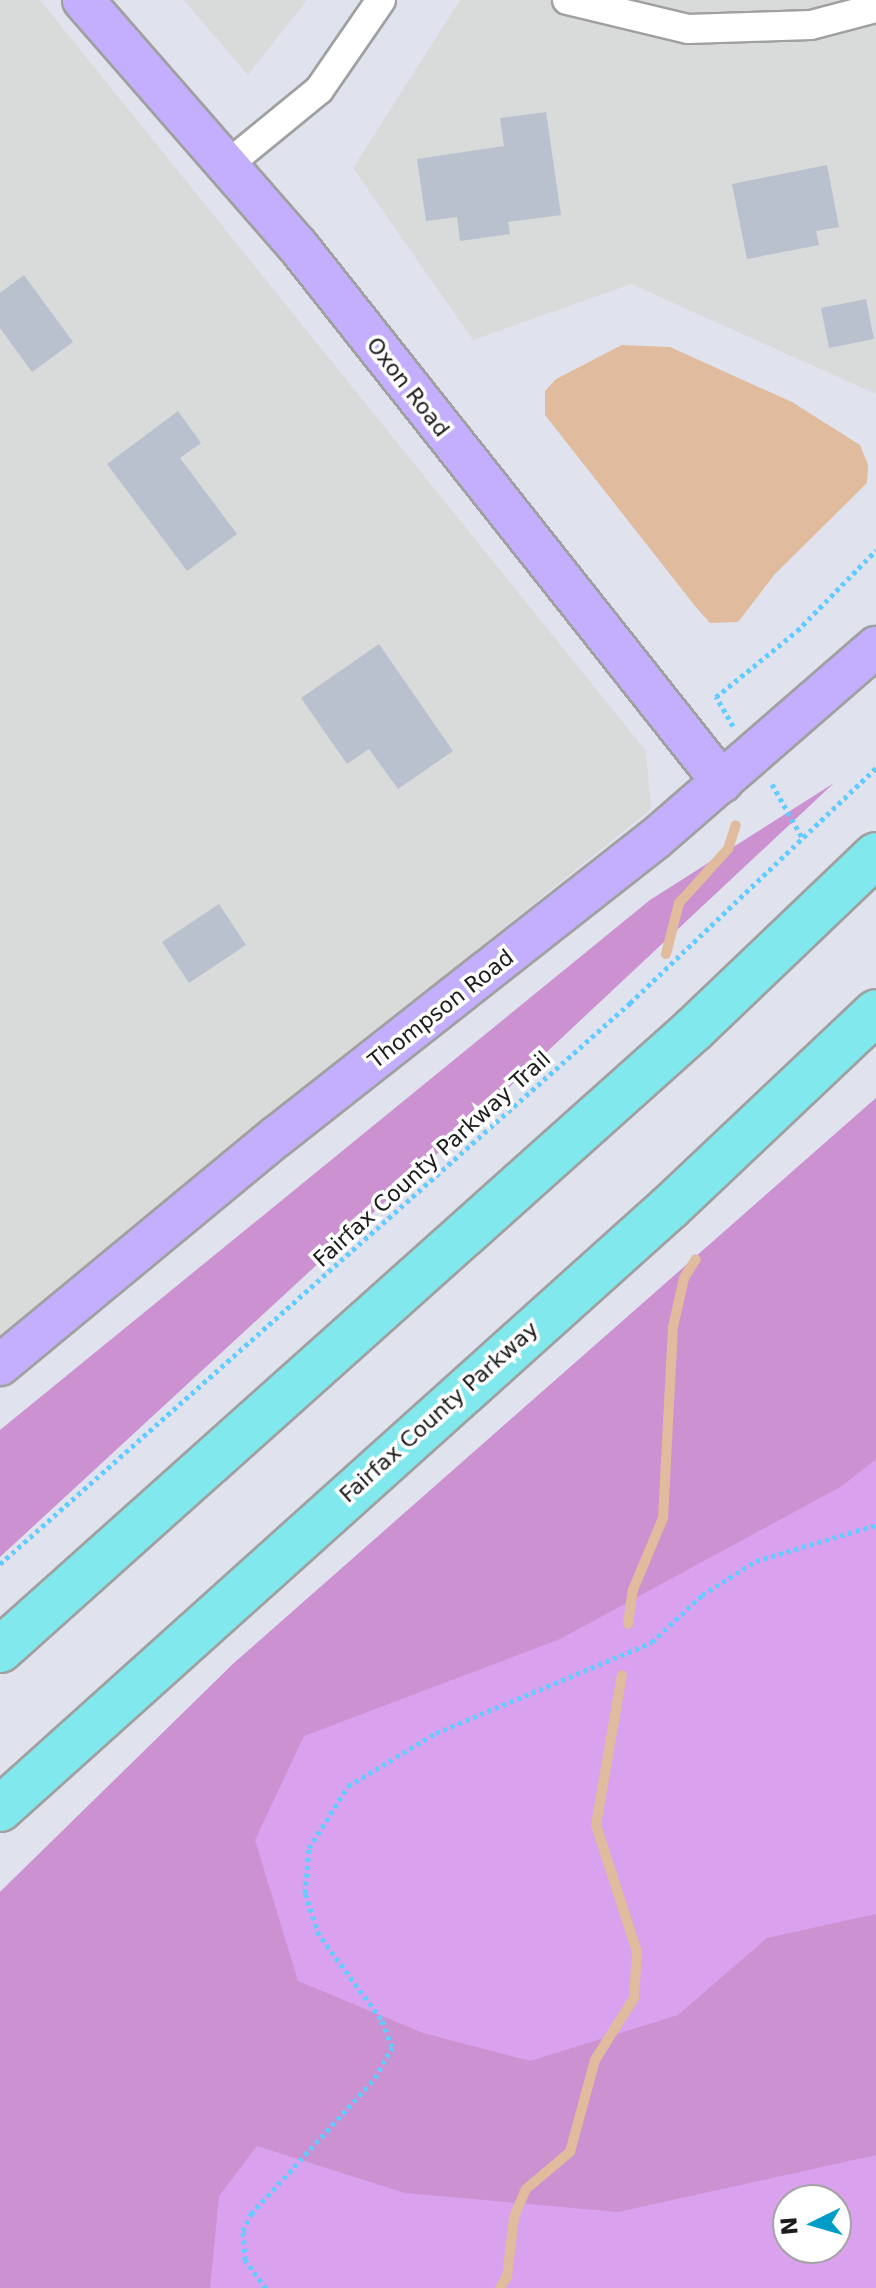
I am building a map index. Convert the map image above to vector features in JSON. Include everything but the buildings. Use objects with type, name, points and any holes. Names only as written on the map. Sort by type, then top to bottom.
[{"type":"highway","points":[[0,1650],[693,1030],[876,855]]},
{"type":"highway","name":"Fairfax County Parkway","points":[[0,1809],[669,1208],[876,1012]]},
{"type":"street","name":"Oxon Road","points":[[83,0],[297,245],[722,782]]},
{"type":"street","points":[[226,166],[319,90],[381,0]]},
{"type":"street","points":[[567,0],[645,23],[743,31],[811,25],[876,8]]},
{"type":"street","name":"Thompson Road","points":[[0,1365],[722,782],[876,647]]},
{"type":"path","points":[[716,697],[797,631],[876,550]]},
{"type":"path","name":"Fairfax County Parkway Trail","points":[[0,1564],[585,1044],[876,768]]},
{"type":"path","points":[[266,2288],[245,2260],[243,2231],[251,2214],[375,2078],[392,2047],[381,2019],[319,1935],[305,1893],[309,1848],[348,1786],[436,1733],[652,1642],[702,1595],[756,1561],[876,1525]]},
{"type":"shaded area","points":[[0,0],[40,0],[646,751],[651,809],[0,1336]]},
{"type":"shaded area","points":[[184,0],[307,0],[248,75]]},
{"type":"shaded area","points":[[460,0],[876,0],[876,394],[631,284],[473,340],[353,168]]},
{"type":"shaded area","points":[[622,345],[670,347],[792,402],[860,445],[868,465],[867,483],[775,574],[738,622],[710,623],[545,415],[545,391],[556,379]]},
{"type":"shaded area","points":[[834,783],[0,1557],[0,1430],[650,900]]},
{"type":"shaded area","points":[[876,1098],[876,2288],[0,2288],[0,1892],[234,1663]]},
{"type":"shaded area","points":[[876,1098],[876,1459],[842,1486],[560,1639],[304,1736],[255,1840],[298,1981],[423,2033],[530,2061],[678,2015],[767,1938],[876,1914],[876,2155],[618,2212],[405,2193],[257,2146],[219,2196],[210,2288],[0,2288],[0,1892],[234,1663]]},
{"type":"waterway","points":[[666,954],[679,903],[728,849],[736,825]]},
{"type":"waterway","points":[[628,1624],[633,1590],[663,1518],[673,1327],[684,1278],[696,1259]]},
{"type":"waterway","points":[[500,2288],[507,2277],[514,2217],[526,2189],[570,2152],[595,2060],[634,1998],[637,1952],[596,1825],[622,1675]]}]
